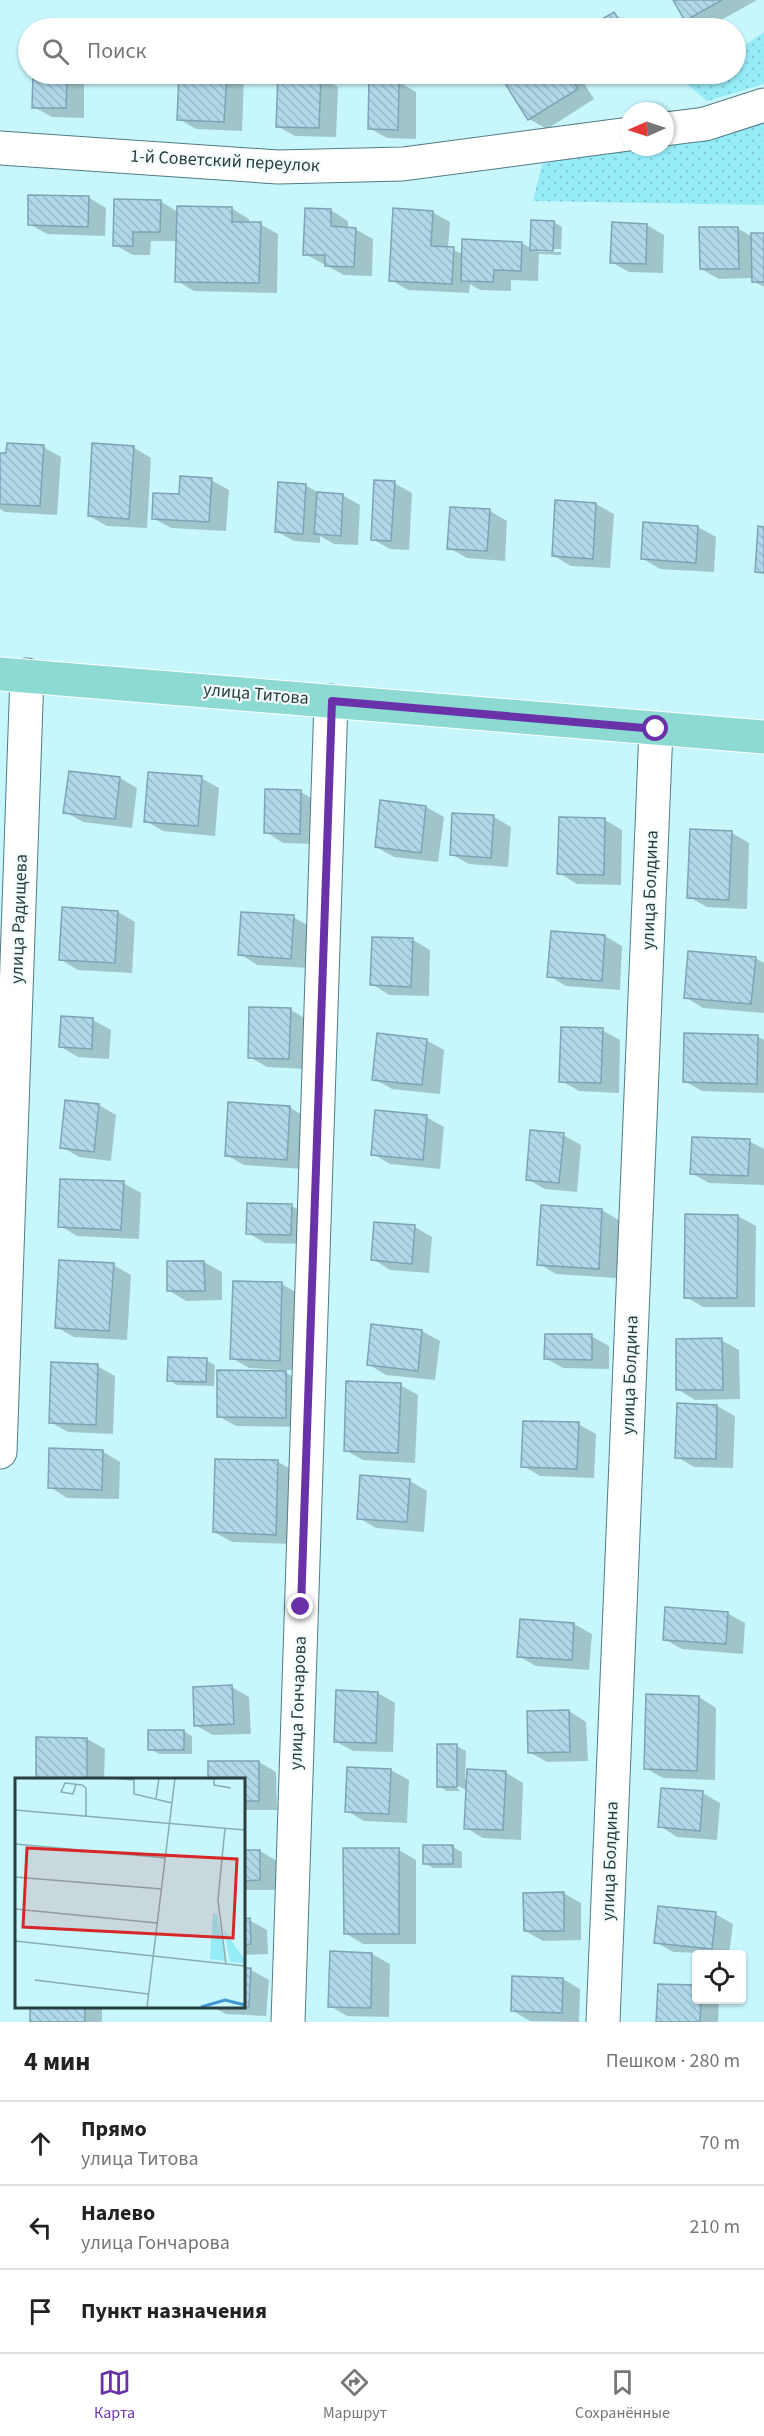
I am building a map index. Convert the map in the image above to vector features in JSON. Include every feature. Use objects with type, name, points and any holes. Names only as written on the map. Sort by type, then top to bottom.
[{"type":"main road","name":"улица Титова","points":[[14,674],[656,729],[764,736]]},
{"type":"street","points":[[674,128],[705,124],[764,105]]},
{"type":"street","name":"1-й Советский переулок","points":[[0,148],[278,167],[403,164],[620,135]]},
{"type":"street","name":"улица Радищева","points":[[0,1452],[14,674]]},
{"type":"street","name":"улица Гончарова","points":[[288,2022],[332,701]]},
{"type":"street","name":"улица Болдина","points":[[603,2022],[656,729]]},
{"type":"shaded area","points":[[764,32],[764,84],[707,101],[687,84],[746,84],[746,44]]},
{"type":"shaded area","points":[[764,110],[764,205],[533,201],[542,164],[620,145],[620,156],[674,156],[674,132]]},
{"type":"building","points":[[673,0],[722,0],[690,18],[683,18]]},
{"type":"building","points":[[614,12],[618,18],[604,18]]},
{"type":"building","points":[[33,84],[67,84],[66,108],[32,108]]},
{"type":"building","points":[[179,84],[226,84],[224,122],[177,120]]},
{"type":"building","points":[[278,84],[321,84],[319,128],[276,127]]},
{"type":"building","points":[[369,84],[399,84],[398,130],[368,129]]},
{"type":"building","points":[[505,84],[575,84],[578,89],[528,120]]},
{"type":"building","points":[[28,195],[89,196],[88,227],[28,225]]},
{"type":"building","points":[[114,199],[161,200],[160,232],[133,232],[133,246],[113,246]]},
{"type":"building","points":[[177,206],[232,207],[232,222],[261,222],[259,283],[175,282]]},
{"type":"building","points":[[305,208],[331,209],[331,226],[356,228],[354,267],[325,266],[325,255],[303,255]]},
{"type":"building","points":[[393,208],[433,211],[431,246],[454,247],[452,284],[389,281]]},
{"type":"building","points":[[531,220],[554,221],[553,251],[530,250]]},
{"type":"building","points":[[612,222],[647,224],[646,264],[610,263]]},
{"type":"building","points":[[699,227],[738,227],[739,269],[700,269]]},
{"type":"building","points":[[751,233],[764,233],[764,282],[752,282]]},
{"type":"building","points":[[462,239],[522,242],[521,271],[494,270],[493,282],[461,281]]},
{"type":"building","points":[[7,443],[44,445],[40,506],[0,504],[0,453],[6,453]]},
{"type":"building","points":[[92,443],[134,446],[129,519],[88,516]]},
{"type":"building","points":[[180,476],[212,478],[209,522],[152,519],[153,493],[179,494]]},
{"type":"building","points":[[374,480],[395,481],[391,541],[371,540]]},
{"type":"building","points":[[278,482],[306,484],[303,534],[275,532]]},
{"type":"building","points":[[317,492],[343,494],[341,536],[314,534]]},
{"type":"building","points":[[555,500],[596,503],[593,559],[552,556]]},
{"type":"building","points":[[450,507],[490,509],[487,551],[447,549]]},
{"type":"building","points":[[643,522],[698,526],[696,563],[641,559]]},
{"type":"building","points":[[758,526],[764,527],[764,573],[755,572]]},
{"type":"building","points":[[69,771],[120,777],[115,819],[63,813]]},
{"type":"building","points":[[148,772],[202,776],[198,826],[144,822]]},
{"type":"building","points":[[265,789],[301,790],[300,834],[264,833]]},
{"type":"building","points":[[380,800],[426,806],[421,853],[375,847]]},
{"type":"building","points":[[452,813],[494,815],[491,858],[450,855]]},
{"type":"building","points":[[559,817],[605,818],[604,875],[557,874]]},
{"type":"building","points":[[690,829],[732,831],[729,900],[687,898]]},
{"type":"building","points":[[62,907],[118,911],[115,963],[59,960]]},
{"type":"building","points":[[241,912],[294,915],[291,959],[238,955]]},
{"type":"building","points":[[551,931],[605,935],[602,981],[547,977]]},
{"type":"building","points":[[372,937],[413,938],[411,987],[370,985]]},
{"type":"building","points":[[688,951],[756,957],[751,1004],[684,998]]},
{"type":"building","points":[[249,1007],[291,1008],[289,1059],[248,1058]]},
{"type":"building","points":[[61,1016],[93,1018],[92,1049],[59,1047]]},
{"type":"building","points":[[561,1027],[603,1028],[601,1083],[559,1082]]},
{"type":"building","points":[[377,1033],[427,1039],[422,1085],[372,1080]]},
{"type":"building","points":[[684,1033],[758,1035],[757,1084],[683,1082]]},
{"type":"building","points":[[65,1100],[99,1104],[94,1152],[60,1148]]},
{"type":"building","points":[[228,1102],[290,1106],[287,1160],[225,1156]]},
{"type":"building","points":[[375,1110],[427,1115],[423,1160],[371,1155]]},
{"type":"building","points":[[530,1130],[564,1133],[559,1183],[526,1180]]},
{"type":"building","points":[[692,1137],[750,1139],[748,1176],[690,1174]]},
{"type":"building","points":[[60,1179],[124,1181],[121,1230],[58,1227]]},
{"type":"building","points":[[247,1203],[292,1204],[291,1235],[246,1234]]},
{"type":"building","points":[[541,1205],[602,1209],[599,1269],[537,1265]]},
{"type":"building","points":[[685,1214],[738,1215],[737,1298],[684,1298]]},
{"type":"building","points":[[374,1222],[415,1225],[412,1264],[371,1260]]},
{"type":"building","points":[[59,1260],[114,1263],[109,1331],[55,1328]]},
{"type":"building","points":[[167,1261],[204,1261],[205,1291],[167,1291]]},
{"type":"building","points":[[233,1281],[282,1282],[280,1361],[230,1359]]},
{"type":"building","points":[[371,1324],[422,1330],[418,1371],[367,1365]]},
{"type":"building","points":[[545,1334],[592,1334],[592,1360],[544,1359]]},
{"type":"building","points":[[722,1338],[723,1390],[676,1390],[676,1339]]},
{"type":"building","points":[[168,1357],[207,1358],[206,1382],[167,1381]]},
{"type":"building","points":[[51,1362],[98,1364],[96,1425],[49,1423]]},
{"type":"building","points":[[217,1370],[286,1371],[286,1418],[217,1417]]},
{"type":"building","points":[[346,1381],[401,1383],[398,1453],[344,1451]]},
{"type":"building","points":[[677,1403],[717,1405],[716,1459],[675,1458]]},
{"type":"building","points":[[523,1421],[579,1422],[577,1469],[521,1467]]},
{"type":"building","points":[[49,1448],[103,1450],[102,1490],[48,1488]]},
{"type":"building","points":[[215,1459],[278,1460],[276,1535],[213,1532]]},
{"type":"building","points":[[360,1475],[410,1479],[407,1522],[357,1519]]},
{"type":"building","points":[[665,1607],[728,1612],[726,1644],[663,1640]]},
{"type":"building","points":[[520,1619],[574,1623],[572,1660],[517,1657]]},
{"type":"building","points":[[232,1685],[234,1724],[194,1726],[193,1687]]},
{"type":"building","points":[[336,1690],[378,1692],[376,1743],[334,1742]]},
{"type":"building","points":[[646,1694],[699,1696],[697,1771],[644,1769]]},
{"type":"building","points":[[569,1710],[570,1752],[528,1753],[527,1711]]},
{"type":"building","points":[[148,1730],[184,1730],[184,1750],[148,1750]]},
{"type":"building","points":[[36,1737],[87,1738],[87,1778],[36,1778]]},
{"type":"building","points":[[437,1744],[457,1744],[457,1787],[437,1787]]},
{"type":"building","points":[[208,1761],[259,1761],[259,1801],[244,1801],[244,1778],[208,1778]]},
{"type":"building","points":[[347,1767],[391,1769],[389,1814],[345,1812]]},
{"type":"building","points":[[467,1769],[506,1771],[503,1830],[464,1829]]},
{"type":"building","points":[[661,1788],[703,1791],[700,1831],[658,1827]]},
{"type":"building","points":[[423,1845],[453,1845],[453,1864],[423,1864]]},
{"type":"building","points":[[343,1848],[399,1848],[399,1934],[344,1934]]},
{"type":"building","points":[[244,1850],[260,1850],[260,1880],[244,1881]]},
{"type":"building","points":[[564,1892],[564,1931],[524,1931],[523,1893]]},
{"type":"building","points":[[658,1906],[716,1912],[712,1949],[654,1943]]},
{"type":"building","points":[[250,1918],[251,1944],[244,1945],[244,1919]]},
{"type":"building","points":[[330,1951],[372,1953],[371,2008],[328,2007]]},
{"type":"building","points":[[244,1968],[251,1968],[249,2007],[244,2007]]},
{"type":"building","points":[[512,1976],[563,1978],[562,2013],[511,2011]]},
{"type":"building","points":[[658,1984],[692,1985],[692,2004],[701,2004],[700,2022],[656,2022]]},
{"type":"building","points":[[30,2007],[85,2007],[85,2022],[30,2022]]},
{"type":"route","points":[[301,1607],[332,701],[656,729]]}]
